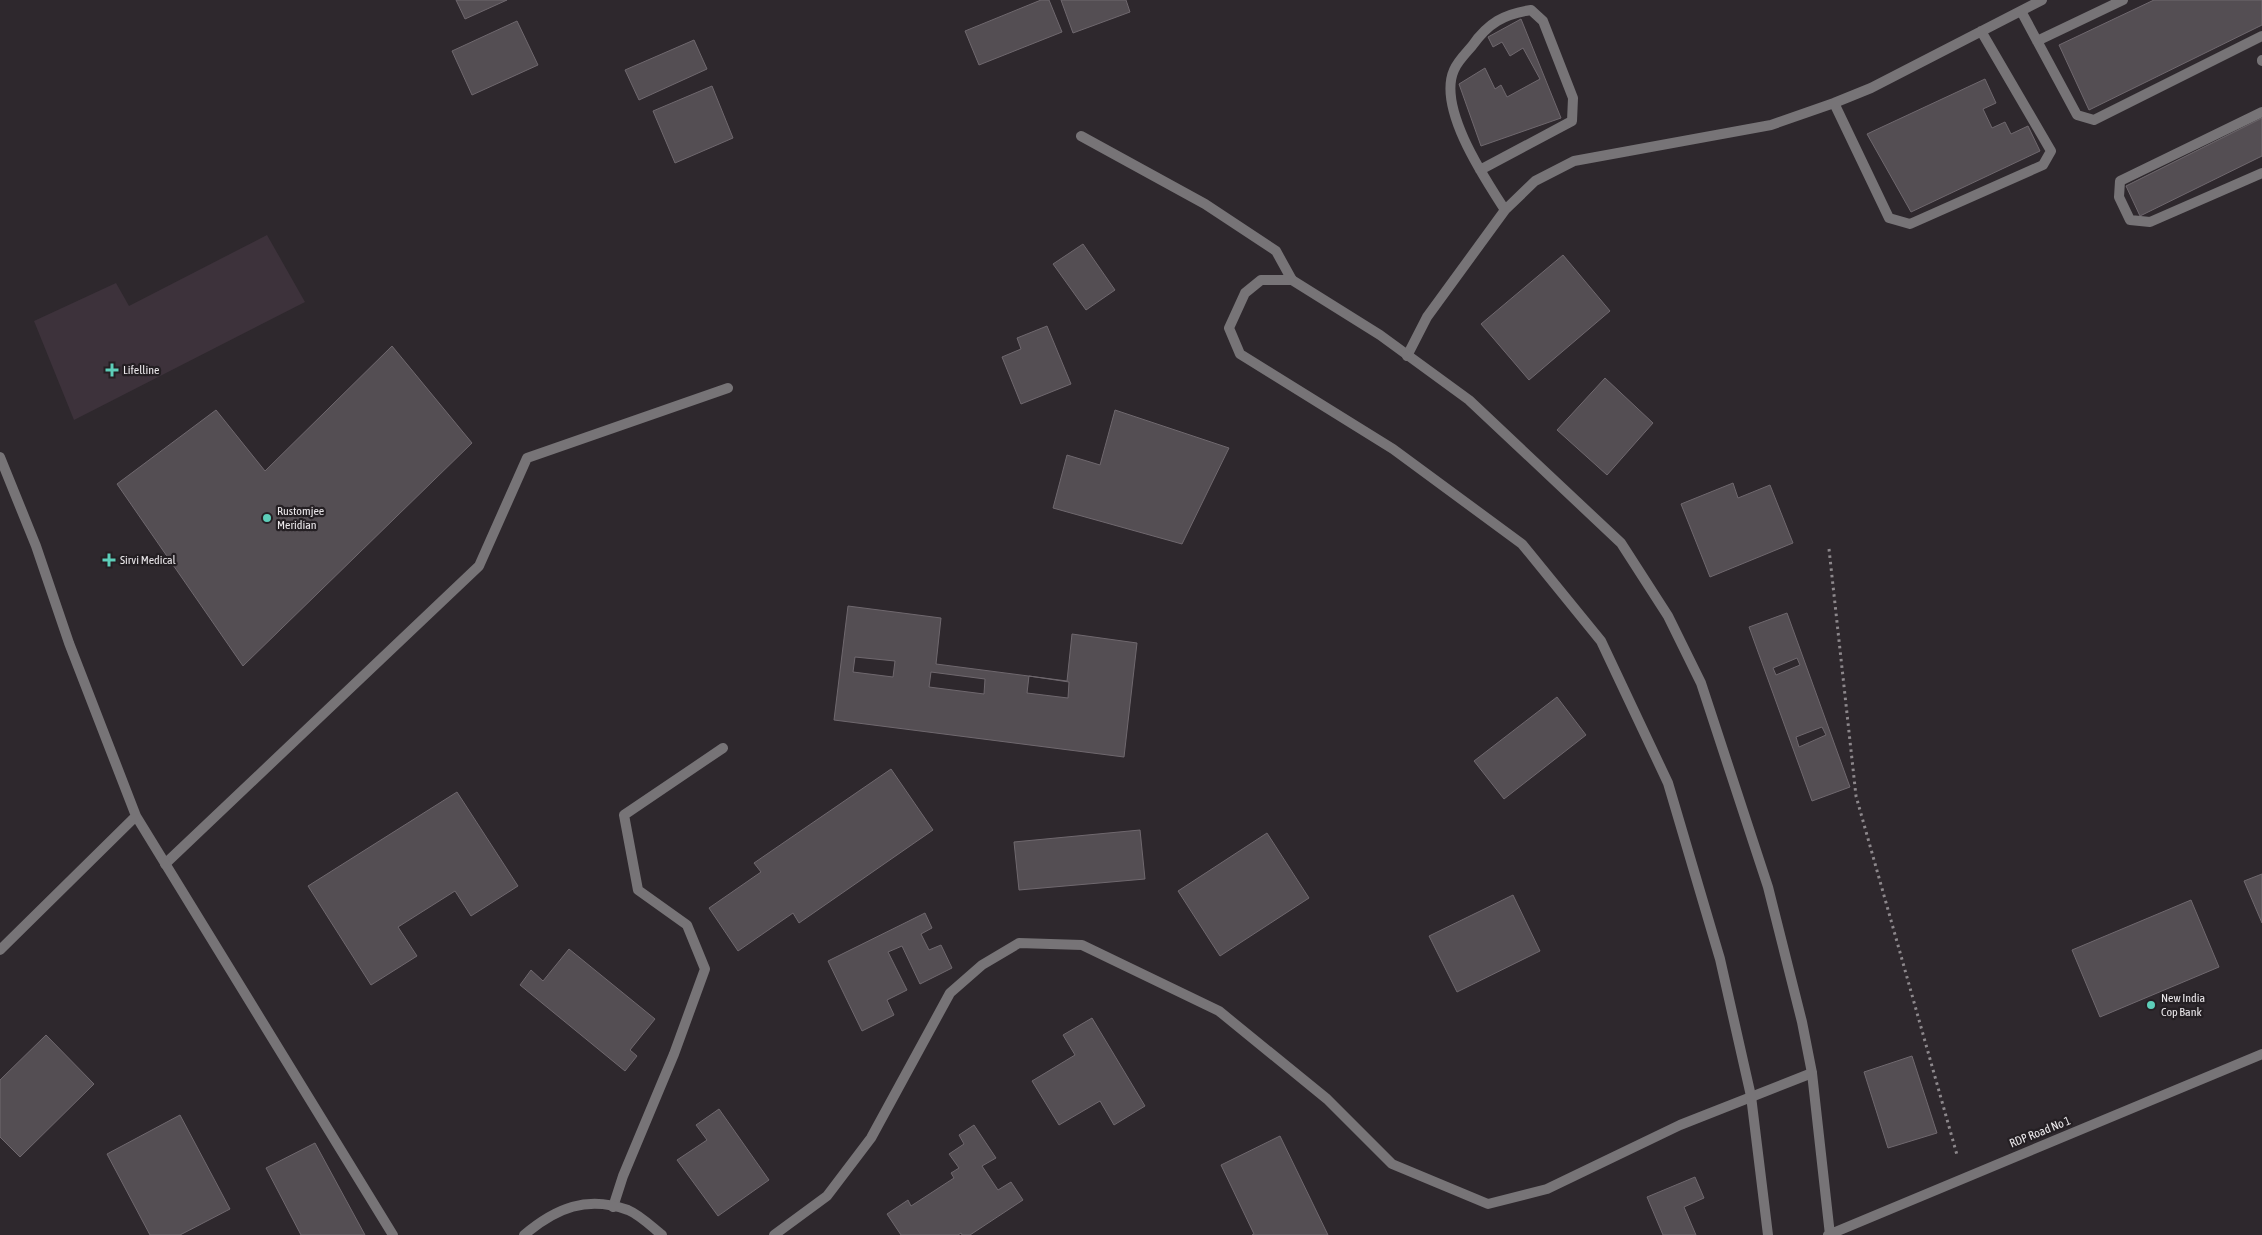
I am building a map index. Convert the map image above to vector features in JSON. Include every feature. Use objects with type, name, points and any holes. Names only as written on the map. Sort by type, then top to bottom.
[{"type":"street","points":[[1407,356],[1427,317],[1505,210],[1535,181],[1574,161],[1772,125],[1834,103],[1871,88],[2042,0]]},
{"type":"street","points":[[2037,41],[2123,0]]},
{"type":"street","points":[[1480,170],[1572,121],[1573,98],[1543,21],[1532,10],[1510,13],[1483,30],[1453,71],[1450,94],[1456,121],[1480,170],[1505,210]]},
{"type":"street","points":[[2021,11],[2077,115],[2094,120],[2262,36]]},
{"type":"street","points":[[1834,103],[1889,218],[1910,224],[2043,165],[2051,151],[1981,31]]},
{"type":"street","points":[[2262,112],[2120,181],[2119,197],[2130,220],[2150,222],[2262,172]]},
{"type":"street","points":[[1081,136],[1206,204],[1276,252],[1292,280],[1380,335],[1469,400],[1621,543],[1668,616],[1701,683],[1768,888],[1802,1022],[1812,1073],[1830,1235]]},
{"type":"street","points":[[1292,280],[1261,280],[1245,293],[1229,328],[1240,354],[1393,449],[1522,544],[1601,642],[1668,783],[1720,959],[1751,1096],[1768,1235]]},
{"type":"street","points":[[165,864],[479,566],[527,458],[728,388]]},
{"type":"street","points":[[0,457],[36,546],[69,643],[136,816],[394,1235]]},
{"type":"street","points":[[613,1207],[623,1176],[674,1054],[705,969],[687,925],[638,890],[624,815],[723,748]]},
{"type":"street","points":[[0,950],[136,816]]},
{"type":"street","points":[[774,1235],[828,1196],[871,1138],[950,993],[982,965],[1019,943],[1082,945],[1219,1010],[1326,1100],[1392,1164],[1488,1204],[1547,1189],[1680,1126],[1812,1073]]},
{"type":"street","name":"RDP Road No 1","points":[[1830,1235],[1963,1177],[2262,1054]]},
{"type":"street","points":[[524,1235],[558,1211],[595,1202],[629,1211],[662,1235]]},
{"type":"path","points":[[1829,549],[1856,796],[1963,1177]]},
{"type":"shaded area","name":"Lifelline","points":[[267,235],[305,302],[74,420],[34,321],[116,283],[129,306]]},
{"type":"building","points":[[456,0],[507,0],[465,19]]},
{"type":"building","points":[[1041,0],[1049,0],[1062,32],[979,65],[965,31]]},
{"type":"building","points":[[1061,0],[1126,0],[1130,12],[1073,33]]},
{"type":"building","points":[[2154,0],[2262,0],[2262,25],[2089,110],[2059,45]]},
{"type":"building","points":[[1521,19],[1561,118],[1481,146],[1459,84],[1485,68],[1495,89],[1501,85],[1507,97],[1540,79],[1523,48],[1510,56],[1502,42],[1493,47],[1488,37]]},
{"type":"building","points":[[517,21],[538,65],[472,95],[452,51]]},
{"type":"building","points":[[694,40],[707,69],[639,100],[625,70]]},
{"type":"building","points":[[1985,79],[1996,103],[1983,109],[1992,128],[2005,122],[2011,134],[2028,126],[2040,151],[1911,212],[1867,134]]},
{"type":"building","points":[[712,86],[733,138],[675,163],[653,111]]},
{"type":"building","points":[[2262,118],[2262,156],[2140,216],[2126,186]]},
{"type":"building","points":[[1083,244],[1115,290],[1086,310],[1053,264]]},
{"type":"building","points":[[1563,255],[1610,311],[1529,380],[1481,324]]},
{"type":"building","points":[[1047,326],[1071,384],[1021,404],[1002,357],[1021,349],[1017,338]]},
{"type":"building","name":"Rustomjee Meridian","points":[[392,346],[472,443],[243,666],[117,484],[216,410],[265,471]]},
{"type":"building","points":[[1605,378],[1653,423],[1607,475],[1557,430]]},
{"type":"building","points":[[1115,410],[1229,448],[1182,544],[1053,508],[1067,455],[1100,465]]},
{"type":"building","points":[[1733,483],[1738,498],[1770,485],[1793,543],[1710,577],[1681,504]]},
{"type":"building","points":[[848,606],[941,618],[936,664],[1029,676],[1027,693],[1068,698],[1069,682],[1032,677],[1067,681],[1072,634],[1137,643],[1124,757],[834,720]],"holes":[[[855,657],[895,661],[893,677],[853,672]],[[931,672],[985,679],[984,694],[929,687]]]},
{"type":"building","points":[[1787,613],[1850,787],[1812,801],[1749,627]],"holes":[[[1797,658],[1800,665],[1776,675],[1773,668]],[[1822,727],[1826,735],[1799,747],[1796,737]]]},
{"type":"building","points":[[1557,697],[1586,735],[1504,799],[1474,761]]},
{"type":"building","points":[[891,769],[933,830],[799,923],[793,913],[738,951],[709,908],[761,872],[754,863]]},
{"type":"building","points":[[457,792],[518,886],[471,916],[455,891],[398,927],[417,956],[371,985],[308,886]]},
{"type":"building","points":[[1140,830],[1145,879],[1019,890],[1014,842]]},
{"type":"building","points":[[1267,833],[1309,898],[1220,956],[1178,891]]},
{"type":"building","points":[[2262,874],[2262,923],[2244,881]]},
{"type":"building","points":[[1513,895],[1540,951],[1457,992],[1429,936]]},
{"type":"building","points":[[2191,900],[2219,967],[2100,1017],[2072,950]]},
{"type":"building","points":[[925,913],[932,928],[921,934],[929,950],[941,945],[952,968],[920,984],[902,946],[888,952],[907,990],[887,1000],[894,1015],[862,1031],[828,961]]},
{"type":"building","points":[[569,949],[655,1019],[630,1050],[637,1056],[625,1071],[520,985],[531,970],[543,981]]},
{"type":"building","points":[[1092,1018],[1145,1106],[1114,1125],[1100,1101],[1059,1125],[1032,1081],[1075,1055],[1063,1035]]},
{"type":"building","points":[[46,1035],[94,1084],[20,1157],[0,1137],[0,1080]]},
{"type":"building","points":[[1912,1056],[1937,1133],[1888,1148],[1864,1072]]},
{"type":"building","points":[[719,1109],[769,1180],[718,1216],[677,1160],[707,1140],[696,1125]]},
{"type":"building","points":[[180,1115],[230,1209],[180,1235],[150,1235],[107,1154]]},
{"type":"building","points":[[974,1125],[996,1158],[982,1166],[998,1190],[1011,1182],[1023,1200],[970,1235],[962,1235],[961,1233],[958,1235],[901,1235],[887,1214],[908,1200],[911,1206],[954,1178],[951,1173],[959,1168],[949,1154],[964,1144],[959,1135]]},
{"type":"building","points":[[1280,1136],[1328,1235],[1252,1235],[1254,1234],[1221,1165]]},
{"type":"building","points":[[315,1143],[365,1235],[301,1235],[266,1168]]},
{"type":"building","points":[[1695,1177],[1704,1198],[1684,1207],[1696,1235],[1663,1235],[1647,1197]]},
{"type":"place","name":"Lifelline","points":[[112,370]]},
{"type":"place","name":"Rustomjee Meridian","points":[[267,518]]},
{"type":"place","name":"Sirvi Medical","points":[[109,560]]},
{"type":"place","name":"New India Cop Bank","points":[[2151,1005]]}]
